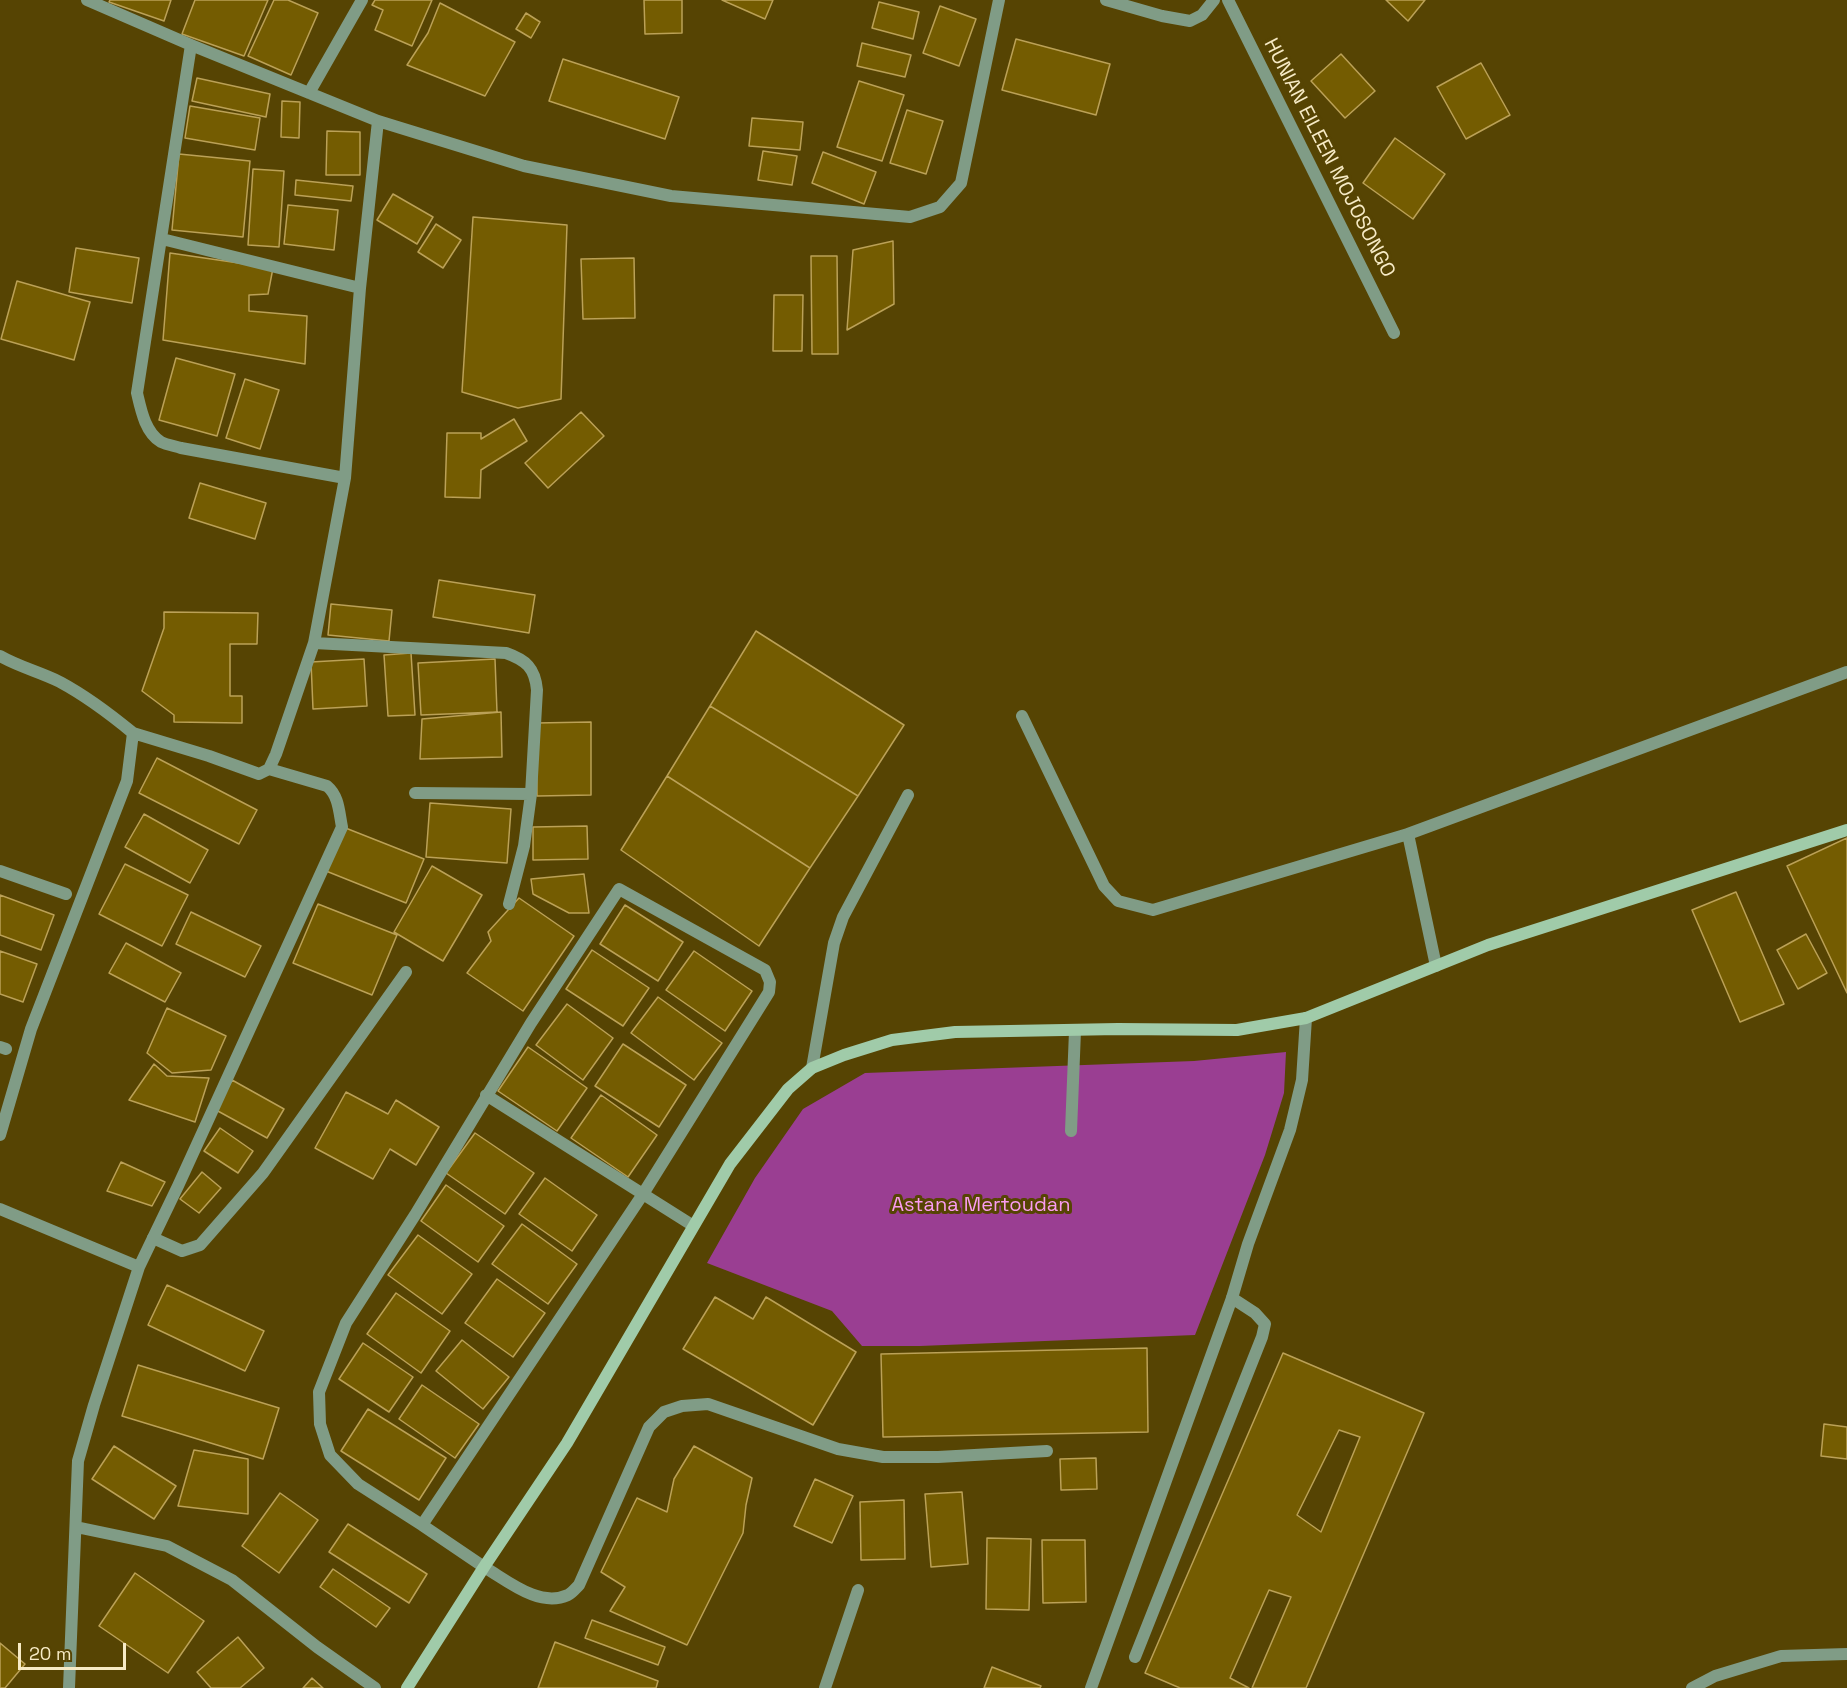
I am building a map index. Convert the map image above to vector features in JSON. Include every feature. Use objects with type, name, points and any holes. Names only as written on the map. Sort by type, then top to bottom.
[{"type":"street","points":[[87,0],[378,121],[524,166],[671,196],[910,217],[940,207],[961,183],[999,0]]},
{"type":"street","points":[[309,93],[362,0]]},
{"type":"street","points":[[1106,0],[1162,16],[1190,21],[1202,15],[1214,0]]},
{"type":"street","name":"HUNIAN EILEEN MOJOSONGO","points":[[1228,0],[1394,333]]},
{"type":"street","points":[[191,45],[137,393],[142,415],[151,432],[162,442],[181,448],[345,478]]},
{"type":"street","points":[[0,656],[60,682],[99,706],[133,733],[259,774],[269,769],[314,643],[345,478],[360,288],[378,121]]},
{"type":"street","points":[[162,239],[360,288]]},
{"type":"street","points":[[314,643],[506,653],[520,658],[530,667],[536,677],[537,690],[531,794],[524,846],[509,904]]},
{"type":"street","points":[[1022,716],[1104,886],[1118,901],[1153,910],[1408,834],[1847,672]]},
{"type":"street","points":[[0,1135],[31,1029],[127,781],[133,733]]},
{"type":"street","points":[[69,1688],[78,1461],[94,1405],[139,1267],[342,827],[338,801],[333,791],[327,786],[269,769]]},
{"type":"street","points":[[415,793],[531,794]]},
{"type":"street","points":[[812,1068],[834,942],[843,917],[908,795]]},
{"type":"street","points":[[407,1688],[483,1567],[567,1443],[729,1164],[788,1089],[812,1068],[892,1040],[955,1032],[1237,1030],[1306,1018],[1488,945],[1847,830]]},
{"type":"street","points":[[1408,834],[1436,966]]},
{"type":"street","points":[[0,871],[66,894]]},
{"type":"street","points":[[422,1525],[643,1194],[769,992],[770,981],[765,970],[619,889],[531,1023],[415,1215],[346,1323],[319,1392],[320,1424],[330,1455],[358,1484],[483,1567],[534,1596],[552,1598],[569,1594],[579,1585],[649,1427],[664,1412],[682,1406],[708,1404],[838,1449],[883,1456],[1047,1451]]},
{"type":"street","points":[[153,1238],[182,1251],[200,1245],[263,1173],[406,972]]},
{"type":"street","points":[[1091,1688],[1232,1298],[1248,1244],[1290,1130],[1302,1080],[1306,1018]]},
{"type":"street","points":[[1071,1131],[1076,1031]]},
{"type":"street","points":[[486,1095],[692,1225]]},
{"type":"street","points":[[0,1209],[139,1267]]},
{"type":"street","points":[[1135,1657],[1262,1337],[1265,1324],[1255,1313],[1232,1298]]},
{"type":"street","points":[[76,1527],[168,1546],[232,1580],[317,1647],[375,1688]]},
{"type":"street","points":[[825,1688],[858,1590]]},
{"type":"street","points":[[1692,1688],[1715,1676],[1781,1656],[1847,1654]]},
{"type":"green space","name":"Astana Mertoudan","points":[[1286,1052],[1284,1093],[1265,1155],[1195,1335],[920,1346],[862,1346],[832,1311],[707,1263],[755,1178],[803,1109],[865,1073],[1194,1061]]},
{"type":"building","points":[[110,0],[171,0],[164,21],[109,2]]},
{"type":"building","points":[[195,0],[268,0],[244,56],[182,34]]},
{"type":"building","points":[[274,0],[288,0],[318,13],[291,75],[248,56]]},
{"type":"building","points":[[375,0],[432,0],[412,46],[375,30],[383,10],[372,5]]},
{"type":"building","points":[[644,0],[682,0],[682,33],[645,34]]},
{"type":"building","points":[[722,0],[773,0],[765,19]]},
{"type":"building","points":[[1386,0],[1425,0],[1408,21]]},
{"type":"building","points":[[879,2],[919,12],[913,39],[872,28]]},
{"type":"building","points":[[440,3],[515,42],[485,96],[407,65],[428,33]]},
{"type":"building","points":[[940,6],[976,19],[959,66],[923,53]]},
{"type":"building","points":[[526,13],[540,22],[531,38],[516,29]]},
{"type":"building","points":[[1016,39],[1110,64],[1096,115],[1002,90]]},
{"type":"building","points":[[862,43],[911,55],[905,77],[857,66]]},
{"type":"building","points":[[1341,54],[1375,91],[1345,118],[1311,81]]},
{"type":"building","points":[[563,59],[679,97],[665,139],[549,101]]},
{"type":"building","points":[[1481,63],[1510,115],[1466,139],[1437,87]]},
{"type":"building","points":[[197,78],[270,94],[266,117],[192,101]]},
{"type":"building","points":[[859,81],[904,95],[882,161],[837,147]]},
{"type":"building","points":[[282,101],[300,102],[299,138],[281,137]]},
{"type":"building","points":[[190,106],[260,118],[255,150],[185,138]]},
{"type":"building","points":[[907,110],[943,121],[926,174],[890,163]]},
{"type":"building","points":[[752,118],[803,122],[800,150],[749,146]]},
{"type":"building","points":[[327,131],[360,132],[360,175],[326,175]]},
{"type":"building","points":[[1395,138],[1445,174],[1413,219],[1363,183]]},
{"type":"building","points":[[763,151],[797,156],[792,185],[758,180]]},
{"type":"building","points":[[823,152],[876,172],[864,204],[812,183]]},
{"type":"building","points":[[179,154],[250,161],[243,237],[172,230]]},
{"type":"building","points":[[253,169],[284,171],[279,247],[248,245]]},
{"type":"building","points":[[296,180],[353,186],[351,201],[295,195]]},
{"type":"building","points":[[393,194],[433,217],[417,244],[377,220]]},
{"type":"building","points":[[288,205],[338,210],[334,250],[284,244]]},
{"type":"building","points":[[473,217],[567,225],[561,399],[518,408],[462,392]]},
{"type":"building","points":[[436,224],[461,240],[443,268],[418,252]]},
{"type":"building","points":[[893,241],[894,304],[847,330],[853,250]]},
{"type":"building","points":[[76,248],[139,258],[132,303],[69,292]]},
{"type":"building","points":[[170,253],[273,268],[268,294],[249,295],[249,311],[307,316],[305,364],[163,340]]},
{"type":"building","points":[[811,256],[837,256],[838,354],[812,354]]},
{"type":"building","points":[[634,258],[635,318],[583,319],[581,259]]},
{"type":"building","points":[[17,281],[90,302],[74,360],[1,339]]},
{"type":"building","points":[[774,295],[803,295],[802,351],[773,351]]},
{"type":"building","points":[[176,358],[235,374],[217,436],[159,420]]},
{"type":"building","points":[[245,379],[279,390],[260,449],[226,438]]},
{"type":"building","points":[[581,412],[604,436],[548,488],[525,463]]},
{"type":"building","points":[[514,419],[527,441],[481,470],[480,498],[445,497],[447,433],[481,433],[481,439]]},
{"type":"building","points":[[200,483],[266,503],[255,539],[189,518]]},
{"type":"building","points":[[439,580],[535,595],[529,633],[433,617]]},
{"type":"building","points":[[331,604],[392,610],[389,641],[328,635]]},
{"type":"building","points":[[164,612],[258,613],[257,644],[230,644],[230,696],[242,696],[242,723],[174,722],[174,715],[142,691],[164,628]]},
{"type":"building","points":[[756,631],[904,725],[858,796],[710,706]]},
{"type":"building","points":[[411,653],[415,715],[388,716],[384,655]]},
{"type":"building","points":[[364,659],[367,706],[313,709],[311,662]]},
{"type":"building","points":[[495,659],[497,712],[421,715],[418,663]]},
{"type":"building","points":[[710,706],[858,796],[810,868],[667,776]]},
{"type":"building","points":[[501,712],[502,757],[420,759],[422,719]]},
{"type":"building","points":[[591,722],[591,795],[537,796],[536,723]]},
{"type":"building","points":[[157,758],[257,810],[239,844],[139,793]]},
{"type":"building","points":[[667,776],[810,868],[759,946],[621,850]]},
{"type":"building","points":[[430,803],[511,809],[507,863],[426,857]]},
{"type":"building","points":[[144,814],[208,850],[190,883],[125,847]]},
{"type":"building","points":[[587,826],[588,859],[533,860],[533,827]]},
{"type":"building","points":[[343,827],[424,859],[406,903],[326,871]]},
{"type":"building","points":[[1847,838],[1847,993],[1787,866]]},
{"type":"building","points":[[125,864],[188,895],[162,946],[99,914]]},
{"type":"building","points":[[432,866],[482,895],[443,961],[394,932]]},
{"type":"building","points":[[584,874],[589,913],[569,913],[533,894],[531,879]]},
{"type":"building","points":[[1736,892],[1784,1004],[1740,1022],[1692,910]]},
{"type":"building","points":[[0,895],[54,915],[41,950],[0,935]]},
{"type":"building","points":[[519,898],[574,936],[523,1011],[467,973],[491,941],[488,932]]},
{"type":"building","points":[[318,904],[397,935],[372,995],[293,963]]},
{"type":"building","points":[[625,905],[683,942],[658,981],[600,944]]},
{"type":"building","points":[[191,912],[261,946],[245,977],[176,944]]},
{"type":"building","points":[[1806,934],[1827,973],[1798,989],[1777,950]]},
{"type":"building","points":[[126,943],[181,973],[165,1002],[109,973]]},
{"type":"building","points":[[592,950],[649,988],[623,1026],[566,989]]},
{"type":"building","points":[[0,951],[37,964],[23,1002],[0,994]]},
{"type":"building","points":[[694,951],[752,991],[725,1031],[666,990]]},
{"type":"building","points":[[658,997],[722,1043],[694,1080],[631,1033]]},
{"type":"building","points":[[567,1004],[613,1038],[583,1080],[536,1045]]},
{"type":"building","points":[[167,1008],[226,1036],[211,1070],[172,1073],[147,1053]]},
{"type":"building","points":[[623,1044],[686,1085],[659,1127],[595,1086]]},
{"type":"building","points":[[528,1047],[587,1088],[557,1131],[498,1091]]},
{"type":"building","points":[[154,1064],[167,1076],[209,1078],[195,1122],[129,1100]]},
{"type":"building","points":[[232,1080],[284,1109],[267,1138],[216,1110]]},
{"type":"building","points":[[346,1092],[388,1114],[396,1100],[439,1127],[416,1165],[390,1149],[373,1179],[315,1148]]},
{"type":"building","points":[[601,1095],[657,1135],[628,1177],[571,1138]]},
{"type":"building","points":[[220,1128],[253,1151],[238,1173],[204,1151]]},
{"type":"building","points":[[475,1133],[534,1173],[505,1214],[446,1173]]},
{"type":"building","points":[[121,1162],[165,1182],[152,1206],[107,1191]]},
{"type":"building","points":[[202,1172],[221,1188],[199,1213],[180,1199]]},
{"type":"building","points":[[545,1178],[597,1215],[572,1251],[519,1214]]},
{"type":"building","points":[[446,1185],[504,1226],[478,1262],[421,1221]]},
{"type":"building","points":[[522,1224],[577,1264],[548,1304],[492,1264]]},
{"type":"building","points":[[418,1235],[472,1274],[442,1314],[388,1275]]},
{"type":"building","points":[[497,1279],[545,1313],[513,1357],[465,1323]]},
{"type":"building","points":[[167,1285],[264,1331],[245,1371],[148,1325]]},
{"type":"building","points":[[396,1293],[450,1331],[421,1373],[367,1334]]},
{"type":"building","points":[[715,1297],[753,1319],[766,1297],[856,1352],[813,1425],[683,1349]]},
{"type":"building","points":[[462,1340],[509,1377],[483,1409],[436,1371]]},
{"type":"building","points":[[363,1343],[413,1377],[389,1412],[339,1379]]},
{"type":"building","points":[[1147,1348],[1148,1432],[883,1437],[881,1354]]},
{"type":"building","points":[[1283,1353],[1424,1413],[1306,1688],[1252,1688],[1291,1597],[1269,1590],[1230,1678],[1249,1688],[1180,1688],[1145,1673]],"holes":[[[1339,1430],[1360,1437],[1321,1532],[1297,1515]]]},
{"type":"building","points":[[138,1365],[279,1408],[263,1459],[122,1416]]},
{"type":"building","points":[[422,1385],[479,1424],[455,1458],[399,1419]]},
{"type":"building","points":[[368,1409],[446,1458],[419,1500],[341,1451]]},
{"type":"building","points":[[1824,1424],[1847,1427],[1847,1459],[1821,1456]]},
{"type":"building","points":[[114,1446],[176,1486],[154,1519],[92,1479]]},
{"type":"building","points":[[694,1446],[752,1478],[743,1533],[687,1645],[610,1611],[625,1587],[601,1572],[637,1498],[667,1512],[674,1479]]},
{"type":"building","points":[[194,1450],[248,1459],[248,1514],[178,1506]]},
{"type":"building","points":[[1096,1458],[1097,1489],[1061,1490],[1060,1459]]},
{"type":"building","points":[[815,1479],[853,1496],[832,1543],[794,1526]]},
{"type":"building","points":[[962,1492],[968,1564],[931,1567],[925,1494]]},
{"type":"building","points":[[280,1493],[318,1520],[279,1573],[242,1546]]},
{"type":"building","points":[[904,1500],[905,1559],[861,1560],[860,1502]]},
{"type":"building","points":[[348,1524],[427,1574],[409,1603],[329,1552]]},
{"type":"building","points":[[987,1538],[1031,1539],[1029,1610],[986,1609]]},
{"type":"building","points":[[1042,1540],[1085,1540],[1086,1602],[1043,1603]]},
{"type":"building","points":[[333,1569],[390,1608],[376,1627],[320,1587]]},
{"type":"building","points":[[135,1573],[204,1621],[168,1673],[99,1626]]},
{"type":"building","points":[[592,1620],[665,1647],[658,1665],[585,1638]]},
{"type":"building","points":[[238,1637],[264,1668],[240,1688],[211,1688],[197,1672]]},
{"type":"building","points":[[555,1642],[658,1681],[656,1688],[538,1688]]},
{"type":"building","points":[[0,1643],[25,1664],[5,1688],[0,1688]]},
{"type":"building","points":[[992,1667],[1041,1686],[1040,1688],[984,1688]]},
{"type":"building","points":[[312,1678],[323,1688],[303,1688]]}]
